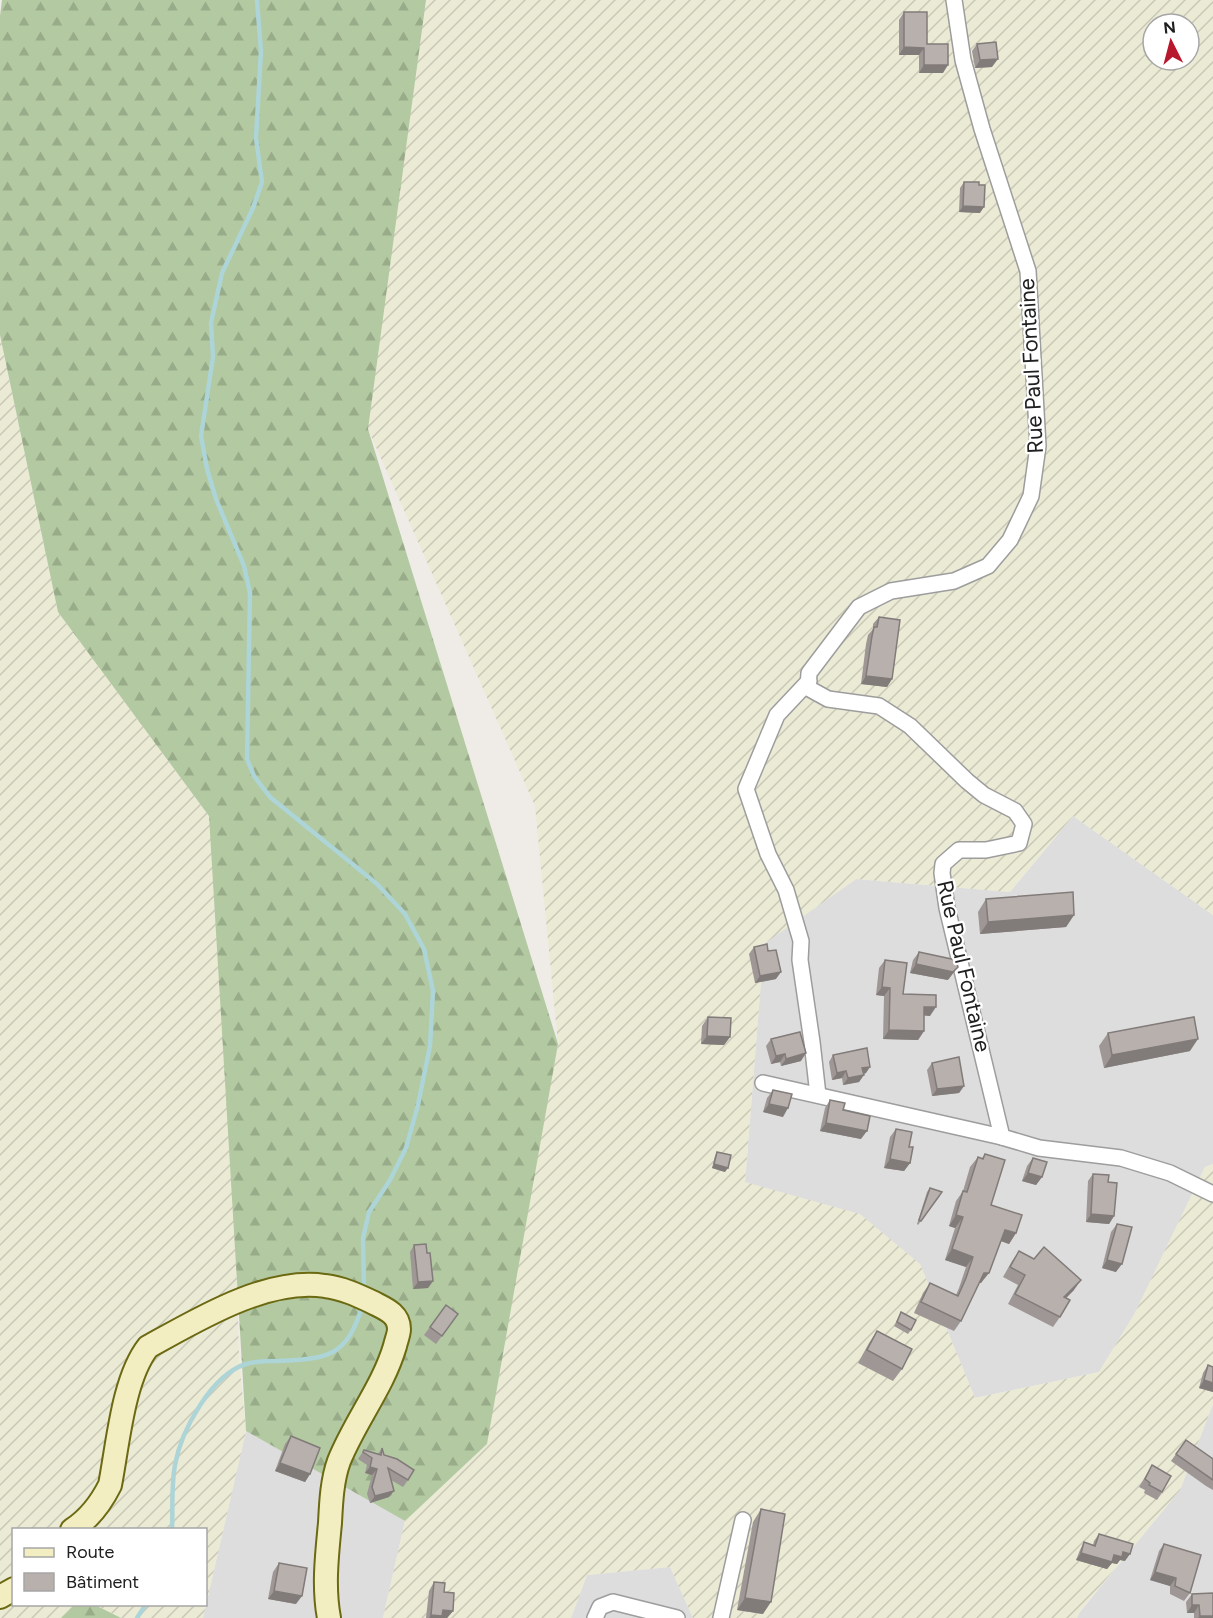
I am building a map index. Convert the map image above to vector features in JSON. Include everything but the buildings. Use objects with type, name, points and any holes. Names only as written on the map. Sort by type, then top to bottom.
[{"type":"main road","points":[[75,1528],[83,1523],[103,1500],[110,1485],[131,1380],[139,1359],[148,1347],[232,1303],[258,1294],[300,1284],[348,1291],[389,1311],[397,1319],[399,1329],[392,1356],[339,1461],[334,1482],[326,1563],[329,1618]]},
{"type":"street","name":"Rue Paul Fontaine","points":[[954,0],[963,60],[982,129],[1028,271],[1038,446],[1031,496],[1010,540],[988,566],[954,581],[891,591],[859,607],[809,673],[808,688],[828,699],[879,706],[910,726],[967,781],[984,795],[1015,812],[1024,824],[1019,843],[986,850],[959,850],[943,864],[942,873],[947,908],[1002,1137]]},
{"type":"street","points":[[809,681],[777,715],[746,789],[768,854],[786,890],[801,941],[800,960],[813,1042],[818,1095]]},
{"type":"street","points":[[764,1083],[1002,1137],[1039,1148],[1121,1158],[1170,1173],[1213,1194]]},
{"type":"street","points":[[721,1618],[743,1520]]},
{"type":"street","points":[[595,1618],[600,1607],[613,1602],[677,1618]]},
{"type":"shaded area","points":[[1073,816],[1213,915],[1213,1164],[1205,1167],[1135,1313],[1099,1372],[975,1398],[920,1264],[745,1183],[764,943],[856,879],[1010,892]]},
{"type":"shaded area","points":[[1213,1404],[1213,1618],[1077,1618],[1180,1490]]},
{"type":"shaded area","points":[[246,1431],[405,1521],[383,1618],[203,1618]]},
{"type":"shaded area","points":[[670,1567],[693,1618],[571,1618],[587,1575]]},
{"type":"green space","points":[[2,0],[426,0],[368,429],[558,1044],[487,1444],[405,1521],[246,1431],[209,816],[58,612],[0,335],[0,16]]},
{"type":"green space","points":[[412,0],[1213,0],[1213,915],[1073,816],[1010,892],[856,879],[764,944],[745,1182],[860,1214],[920,1264],[975,1398],[1099,1372],[1135,1313],[1205,1167],[1213,1164],[1213,1404],[1180,1490],[1080,1611],[1077,1618],[693,1618],[670,1567],[587,1575],[571,1618],[383,1618],[405,1521],[487,1444],[514,1267],[558,1044],[535,806],[368,429]]},
{"type":"green space","points":[[0,335],[58,612],[209,816],[231,1054],[239,1359],[246,1431],[207,1601],[207,1528],[12,1528],[12,1606],[73,1606],[61,1618],[0,1618]]},
{"type":"green space","points":[[73,1606],[97,1606],[121,1618],[61,1618]]},
{"type":"green space","points":[[97,1606],[206,1606],[203,1618],[121,1618]]},
{"type":"waterway","points":[[257,0],[261,51],[256,138],[262,182],[253,208],[222,273],[211,323],[213,357],[201,436],[207,469],[216,499],[244,566],[250,593],[247,759],[254,776],[270,797],[377,884],[405,914],[424,949],[433,991],[430,1046],[418,1105],[406,1148],[390,1180],[369,1212],[363,1238],[364,1290]]},
{"type":"waterway","points":[[172,1528],[173,1481],[178,1451],[191,1421],[210,1392],[233,1370],[246,1364],[311,1359],[334,1351],[350,1335],[363,1304]]},
{"type":"waterway","points":[[137,1618],[145,1606]]}]
